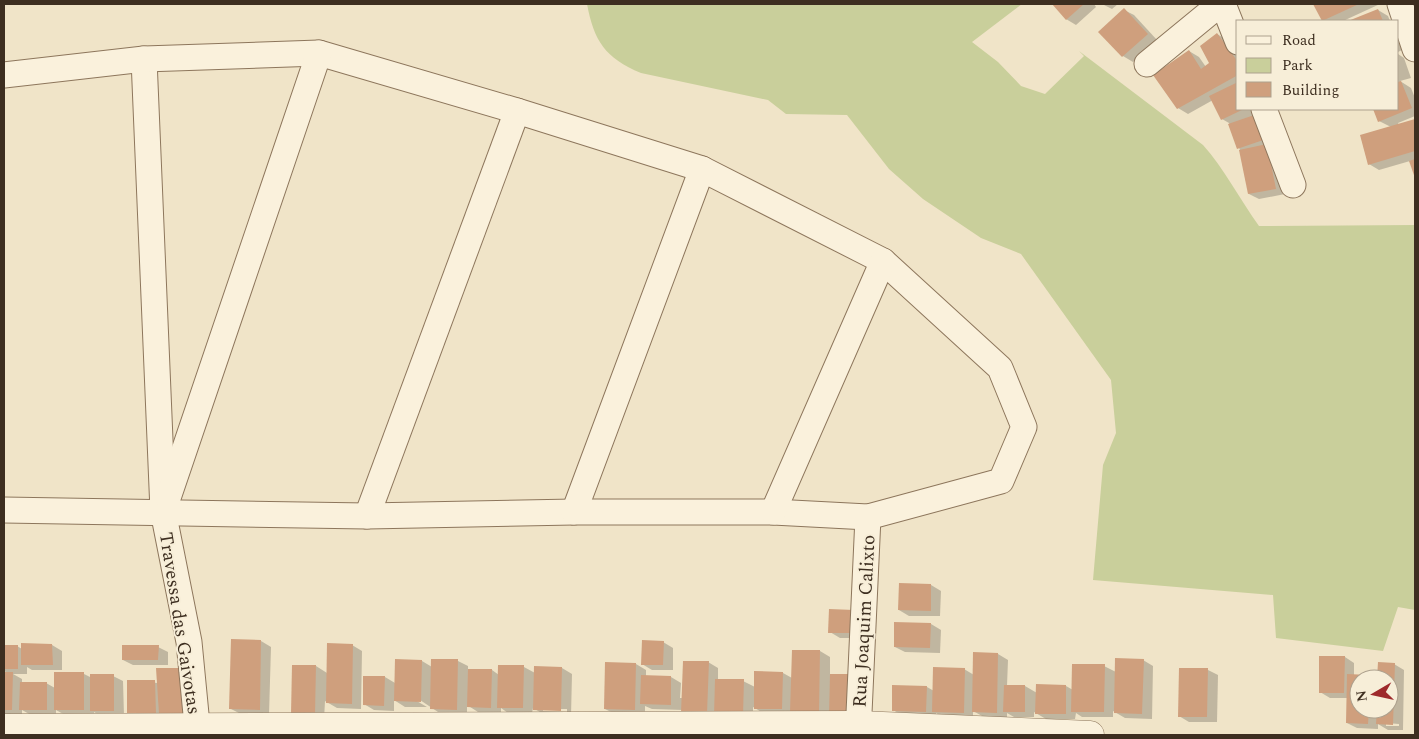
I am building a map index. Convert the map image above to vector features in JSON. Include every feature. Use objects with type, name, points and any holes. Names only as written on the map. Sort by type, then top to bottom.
[{"type":"street","points":[[1147,64],[1222,4],[1236,37]]},
{"type":"street","points":[[1400,4],[1415,49]]},
{"type":"street","points":[[163,511],[320,53]]},
{"type":"street","points":[[4,74],[144,59],[320,53],[517,111],[702,169],[883,261],[1000,368],[1024,427],[1001,482],[868,517],[773,512],[574,512],[367,516],[163,511],[4,510]]},
{"type":"street","name":"Travessa das Gaivotas","points":[[144,59],[163,511],[189,642],[198,732]]},
{"type":"street","points":[[1264,110],[1293,185]]},
{"type":"street","points":[[367,516],[517,111]]},
{"type":"street","points":[[574,512],[702,169]]},
{"type":"street","points":[[773,512],[883,261]]},
{"type":"street","name":"Rua Joaquim Calixto","points":[[858,730],[868,517]]},
{"type":"street","points":[[4,728],[198,732],[858,730],[1090,735]]},
{"type":"green space","points":[[587,4],[1022,4],[972,42],[998,62],[1021,86],[1045,94],[1084,56],[1079,51],[1203,145],[1218,164],[1259,226],[1415,225],[1415,610],[1398,607],[1383,651],[1276,638],[1273,595],[1093,580],[1103,465],[1116,433],[1111,380],[1021,254],[981,238],[923,199],[889,169],[847,115],[786,114],[768,100],[641,73],[618,61],[603,47],[598,38],[593,28]]},
{"type":"building","points":[[1052,4],[1084,4],[1066,20]]},
{"type":"building","points":[[1313,4],[1359,4],[1324,20],[1321,20]]},
{"type":"building","points":[[1124,8],[1148,34],[1122,57],[1098,32]]},
{"type":"building","points":[[1378,9],[1383,20],[1350,20]]},
{"type":"building","points":[[1217,33],[1236,59],[1236,76],[1177,109],[1153,75],[1189,50],[1201,69],[1209,63],[1200,46]]},
{"type":"building","points":[[1401,81],[1412,108],[1378,122],[1373,110],[1399,110],[1399,82]]},
{"type":"building","points":[[1236,83],[1236,110],[1242,110],[1221,120],[1209,96]]},
{"type":"building","points":[[1263,112],[1272,137],[1237,149],[1228,124]]},
{"type":"building","points":[[1415,119],[1415,151],[1368,165],[1360,135]]},
{"type":"building","points":[[1267,144],[1276,189],[1248,194],[1239,150]]},
{"type":"building","points":[[1415,159],[1415,178],[1409,161]]},
{"type":"building","points":[[899,583],[931,584],[931,611],[898,610]]},
{"type":"building","points":[[829,609],[854,610],[854,633],[828,633]]},
{"type":"building","points":[[894,622],[931,623],[930,648],[894,647]]},
{"type":"building","points":[[231,639],[261,640],[260,710],[229,709]]},
{"type":"building","points":[[642,640],[664,641],[663,665],[641,665]]},
{"type":"building","points":[[21,643],[52,644],[53,665],[21,665]]},
{"type":"building","points":[[327,643],[353,644],[352,704],[326,703]]},
{"type":"building","points":[[4,645],[18,645],[18,669],[4,669]]},
{"type":"building","points":[[122,645],[159,645],[158,660],[122,660]]},
{"type":"building","points":[[792,650],[820,650],[819,713],[790,712]]},
{"type":"building","points":[[973,652],[998,653],[997,713],[972,712]]},
{"type":"building","points":[[1319,656],[1345,656],[1344,693],[1319,693]]},
{"type":"building","points":[[1115,658],[1144,659],[1142,714],[1114,713]]},
{"type":"building","points":[[395,659],[422,660],[421,702],[394,701]]},
{"type":"building","points":[[431,659],[458,659],[457,710],[430,709]]},
{"type":"building","points":[[683,661],[709,661],[707,714],[681,713]]},
{"type":"building","points":[[605,662],[636,663],[635,710],[604,709]]},
{"type":"building","points":[[1378,662],[1395,663],[1395,669],[1378,669]]},
{"type":"building","points":[[1072,664],[1105,664],[1104,712],[1071,712]]},
{"type":"building","points":[[292,665],[316,665],[315,715],[291,714]]},
{"type":"building","points":[[498,665],[524,665],[523,708],[497,708]]},
{"type":"building","points":[[534,666],[562,667],[561,711],[533,710]]},
{"type":"building","points":[[933,667],[965,668],[964,713],[932,712]]},
{"type":"building","points":[[156,668],[181,668],[184,715],[159,714]]},
{"type":"building","points":[[1179,668],[1208,668],[1207,717],[1178,717]]},
{"type":"building","points":[[468,669],[492,669],[491,708],[467,707]]},
{"type":"building","points":[[754,671],[783,672],[782,709],[754,709]]},
{"type":"building","points":[[4,672],[13,672],[12,710],[4,710]]},
{"type":"building","points":[[54,672],[84,672],[84,710],[54,710]]},
{"type":"building","points":[[90,674],[114,674],[114,711],[90,711]]},
{"type":"building","points":[[830,674],[853,674],[853,717],[829,716]]},
{"type":"building","points":[[1347,674],[1349,674],[1349,719],[1368,719],[1368,724],[1346,723]]},
{"type":"building","points":[[641,675],[671,676],[671,705],[640,704]]},
{"type":"building","points":[[363,676],[385,676],[384,706],[363,705]]},
{"type":"building","points":[[715,679],[744,679],[743,716],[714,716]]},
{"type":"building","points":[[127,680],[155,680],[156,714],[127,713]]},
{"type":"building","points":[[20,682],[47,682],[47,710],[19,710]]},
{"type":"building","points":[[1036,684],[1066,685],[1066,714],[1035,714]]},
{"type":"building","points":[[892,685],[927,686],[926,712],[892,711]]},
{"type":"building","points":[[1004,685],[1025,685],[1025,712],[1003,712]]},
{"type":"building","points":[[1376,719],[1393,719],[1393,725],[1376,724]]}]
